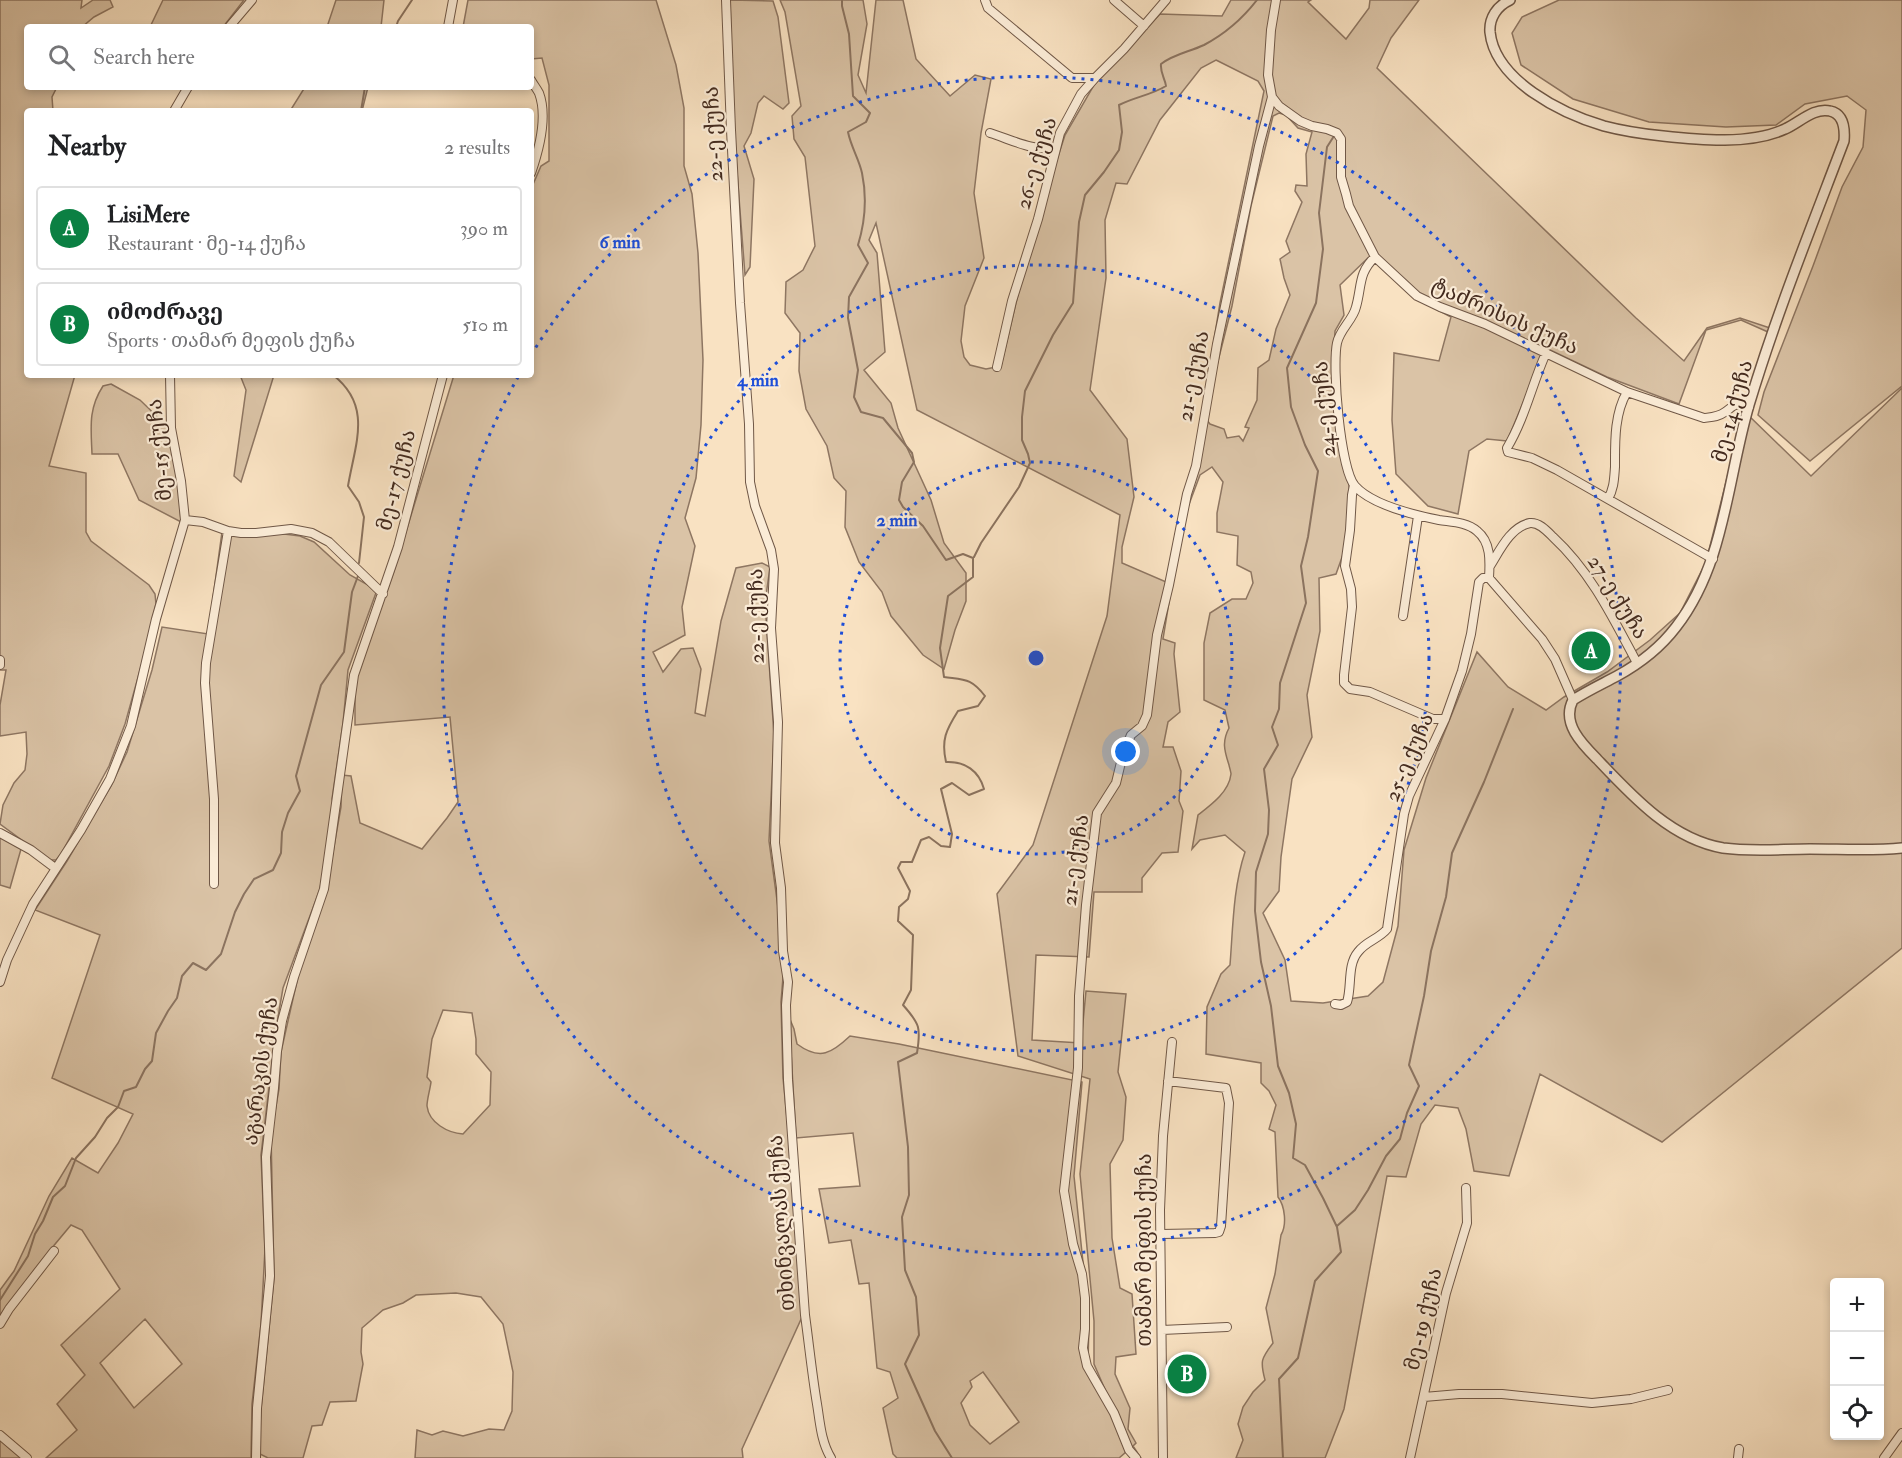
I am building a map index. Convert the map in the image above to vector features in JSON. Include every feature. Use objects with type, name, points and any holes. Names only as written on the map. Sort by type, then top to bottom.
[{"type":"street","points":[[232,24],[252,0]]},
{"type":"street","points":[[449,24],[453,0]]},
{"type":"street","name":"22-ე ქუჩა","points":[[726,0],[740,303],[749,424],[750,482],[755,506],[771,550],[774,569],[771,628],[778,722],[775,843],[782,888],[783,951],[788,982]]},
{"type":"street","points":[[985,0],[988,8],[1072,78],[1095,78]]},
{"type":"street","points":[[1114,0],[1144,26]]},
{"type":"street","name":"26-ე ქუჩა","points":[[998,367],[1012,301],[1038,219],[1060,133],[1071,110],[1095,78],[1124,49],[1166,0]]},
{"type":"street","points":[[1272,97],[1268,75],[1276,0]]},
{"type":"street","name":"მე-14 ქუჩა","points":[[1510,0],[1498,8],[1492,18],[1491,40],[1496,53],[1520,83],[1577,116],[1627,131],[1728,140],[1769,135],[1823,110],[1832,111],[1843,122],[1844,141],[1769,344],[1749,407],[1713,559],[1693,603],[1675,629],[1654,651],[1573,700]]},
{"type":"street","points":[[534,85],[542,108],[541,134],[534,162]]},
{"type":"street","points":[[176,108],[186,90]]},
{"type":"street","name":"ტაძრისის ქუჩა","points":[[1272,97],[1279,106],[1300,121],[1337,133],[1341,139],[1341,177],[1349,206],[1375,257],[1417,296],[1485,324],[1627,392],[1704,418],[1724,413],[1732,405],[1741,404],[1749,407]]},
{"type":"street","name":"21-ე ქუჩა","points":[[1136,1458],[1129,1450],[1114,1413],[1087,1366],[1083,1348],[1085,1298],[1082,1274],[1073,1244],[1064,1191],[1078,1068],[1079,996],[1086,906],[1097,813],[1116,783],[1123,754],[1131,735],[1142,726],[1147,715],[1157,635],[1186,494],[1196,466],[1217,344],[1259,146],[1272,97]]},
{"type":"street","points":[[990,133],[1036,147],[1049,149],[1056,147]]},
{"type":"street","name":"24-ე ქუჩა","points":[[1354,485],[1340,436],[1336,389],[1337,342],[1354,314],[1361,277],[1375,257]]},
{"type":"street","points":[[1546,353],[1507,451],[1532,458],[1557,470],[1713,559]]},
{"type":"street","name":"მე-15 ქუჩა","points":[[170,378],[171,428],[181,481],[185,520]]},
{"type":"street","name":"მე-17 ქუჩა","points":[[383,594],[398,547],[442,378]]},
{"type":"street","points":[[1608,499],[1615,483],[1617,421],[1622,400],[1627,392]]},
{"type":"street","points":[[1445,719],[1433,719],[1371,692],[1350,689],[1344,683],[1352,607],[1351,589],[1344,566],[1354,485],[1390,507],[1418,516],[1467,525],[1478,531],[1486,542],[1490,566],[1489,578],[1542,639],[1555,659],[1573,700],[1569,717],[1580,740],[1657,817],[1683,834],[1721,847],[1755,850],[1902,849]]},
{"type":"street","points":[[1403,616],[1418,516]]},
{"type":"street","points":[[0,982],[7,960],[33,904],[81,830],[110,779],[131,726],[156,619],[185,520],[202,522],[228,531],[256,533],[291,529],[312,533],[329,542],[383,594]]},
{"type":"street","name":"27-ე ქუჩა","points":[[1490,566],[1514,532],[1531,523],[1537,524],[1561,544],[1587,574],[1637,663]]},
{"type":"street","points":[[214,884],[214,799],[205,683],[206,663],[228,531]]},
{"type":"street","name":"25-ე ქუჩა","points":[[1335,1004],[1341,1005],[1347,1002],[1356,954],[1365,944],[1383,935],[1387,929],[1404,814],[1409,796],[1445,719],[1462,671],[1479,582],[1483,578],[1489,578]]},
{"type":"street","name":"აგარაკის ქუჩა","points":[[256,1458],[257,1408],[270,1276],[266,1157],[277,1051],[282,1021],[294,977],[324,889],[354,675],[383,594]]},
{"type":"street","points":[[0,660],[0,665]]},
{"type":"street","points":[[0,833],[31,850],[55,868]]},
{"type":"street","name":"თხინვალას ქუჩა","points":[[788,982],[786,1005],[788,1080],[805,1315],[823,1440],[831,1458]]},
{"type":"street","name":"თამარ მეფის ქუჩა","points":[[1163,1458],[1161,1234],[1163,1136],[1172,1042]]},
{"type":"street","points":[[1161,1234],[1219,1232],[1229,1103],[1226,1088],[1168,1081]]},
{"type":"street","name":"მე-19 ქუჩა","points":[[1410,1458],[1446,1293],[1467,1223],[1466,1188]]},
{"type":"street","points":[[0,1324],[54,1251]]},
{"type":"street","points":[[1162,1330],[1227,1327]]},
{"type":"street","points":[[1424,1397],[1502,1394],[1592,1403],[1631,1399],[1668,1390]]},
{"type":"street","points":[[1884,1458],[1902,1433]]},
{"type":"street","points":[[0,1436],[27,1458]]},
{"type":"street","points":[[1738,1458],[1739,1449]]},
{"type":"shaded area","points":[[0,0],[82,0],[81,8],[93,0],[110,0],[113,7],[86,24],[24,24],[24,90],[56,90],[52,97],[53,108],[24,108],[24,378],[74,378],[49,466],[86,473],[86,532],[91,541],[149,585],[155,594],[156,604],[125,724],[109,766],[56,860],[49,860],[0,824],[3,805],[14,783],[25,770],[27,754],[26,732],[0,736],[0,705],[6,670],[0,670]]},
{"type":"shaded area","points":[[163,0],[244,0],[225,24],[151,24]]},
{"type":"shaded area","points":[[336,0],[384,0],[381,24],[328,24]]},
{"type":"shaded area","points":[[468,0],[656,0],[676,65],[684,108],[684,166],[692,194],[698,253],[703,360],[701,425],[696,478],[685,518],[695,546],[682,607],[685,635],[653,652],[663,672],[681,649],[693,648],[701,669],[695,713],[705,716],[721,621],[736,568],[762,563],[770,567],[765,603],[774,735],[769,841],[779,915],[783,977],[781,1002],[783,1078],[802,1317],[742,1449],[743,1458],[415,1458],[417,1430],[432,1435],[443,1431],[463,1436],[489,1429],[504,1430],[512,1411],[513,1372],[503,1324],[481,1297],[456,1293],[416,1295],[403,1303],[383,1310],[362,1328],[363,1364],[356,1401],[330,1402],[322,1425],[312,1426],[303,1458],[268,1458],[258,1453],[274,1278],[271,1134],[279,1089],[281,1052],[302,959],[326,892],[341,807],[342,775],[351,776],[360,823],[422,849],[458,802],[450,717],[355,725],[355,681],[394,571],[453,378],[534,378],[534,182],[541,166],[549,161],[549,85],[542,58],[534,59],[534,24],[464,24]],"holes":[[[443,1010],[472,1013],[476,1054],[491,1072],[490,1105],[463,1134],[451,1132],[435,1122],[427,1106],[431,1082],[427,1077],[432,1039]]]},
{"type":"shaded area","points":[[730,0],[773,1],[778,17],[789,103],[783,109],[764,96],[758,103],[751,133],[744,146],[754,179],[750,267],[745,275],[733,120]]},
{"type":"shaded area","points":[[780,0],[863,0],[867,24],[858,75],[866,93],[876,0],[903,0],[916,59],[950,96],[975,75],[991,79],[981,133],[974,193],[984,258],[965,306],[961,341],[964,357],[970,365],[986,369],[1001,366],[1031,240],[1065,135],[1094,85],[1160,14],[1222,16],[1231,0],[1311,0],[1308,2],[1346,39],[1369,8],[1370,0],[1419,0],[1391,38],[1377,68],[1636,318],[1684,361],[1707,328],[1740,318],[1770,328],[1745,412],[1811,476],[1902,388],[1902,948],[1662,1142],[1540,1074],[1509,1176],[1474,1171],[1466,1129],[1458,1108],[1435,1105],[1421,1124],[1406,1177],[1387,1176],[1344,1409],[1325,1458],[1236,1458],[1243,1440],[1238,1424],[1243,1407],[1265,1380],[1263,1360],[1273,1343],[1266,1308],[1285,1221],[1278,1197],[1275,1132],[1269,1129],[1276,1105],[1269,1091],[1261,1083],[1261,1063],[1206,1054],[1207,1007],[1221,974],[1230,965],[1236,894],[1245,852],[1225,835],[1200,840],[1192,849],[1198,815],[1223,792],[1230,781],[1231,774],[1224,746],[1229,728],[1225,710],[1204,700],[1204,643],[1210,613],[1232,599],[1246,599],[1253,583],[1251,572],[1237,565],[1238,536],[1217,532],[1217,513],[1223,482],[1212,467],[1200,475],[1182,523],[1163,639],[1175,643],[1180,712],[1168,722],[1163,747],[1173,747],[1181,771],[1179,801],[1183,811],[1178,852],[1162,853],[1142,878],[1142,892],[1094,892],[1089,957],[1036,955],[1032,1040],[1081,1043],[1086,991],[1126,994],[1118,1072],[1126,1097],[1123,1140],[1110,1164],[1112,1238],[1120,1288],[1132,1294],[1136,1354],[1116,1357],[1115,1374],[1130,1408],[1128,1429],[1136,1443],[1133,1446],[1141,1458],[1132,1447],[1119,1458],[897,1458],[893,1454],[883,1408],[898,1398],[890,1372],[877,1368],[869,1283],[859,1284],[851,1240],[829,1243],[819,1189],[860,1186],[853,1133],[796,1138],[789,1017],[797,1044],[812,1052],[825,1053],[850,1036],[1082,1082],[1074,1176],[1089,1320],[1088,1365],[1107,1394],[1094,1364],[1094,1321],[1080,1174],[1090,1079],[1018,1056],[997,894],[1033,845],[1107,616],[1120,515],[917,410],[876,223],[869,240],[877,253],[885,352],[864,370],[891,403],[898,428],[931,500],[944,543],[966,573],[966,601],[944,669],[923,655],[891,616],[882,592],[859,562],[845,527],[846,491],[834,478],[827,446],[806,409],[799,371],[800,333],[785,313],[786,282],[803,270],[815,246],[805,157],[794,139],[792,116],[801,106],[785,12]],"holes":[[[1216,60],[1258,81],[1264,91],[1220,303],[1194,463],[1166,582],[1122,563],[1122,547],[1134,497],[1127,439],[1090,390],[1106,278],[1105,220],[1116,183],[1127,184],[1160,120],[1201,68]],[[1279,113],[1286,115],[1298,128],[1312,132],[1306,154],[1307,186],[1296,185],[1295,191],[1302,202],[1286,241],[1290,252],[1280,259],[1290,295],[1276,329],[1269,360],[1258,368],[1257,400],[1245,427],[1249,428],[1243,441],[1239,436],[1227,438],[1224,429],[1210,424],[1206,419],[1232,306],[1251,206],[1273,116]],[[1371,255],[1415,298],[1451,317],[1439,361],[1394,353],[1392,420],[1396,474],[1428,506],[1458,514],[1469,451],[1487,439],[1507,441],[1546,348],[1607,377],[1679,404],[1706,330],[1741,320],[1768,332],[1736,442],[1706,562],[1680,613],[1650,640],[1607,672],[1546,710],[1508,687],[1477,652],[1426,778],[1404,850],[1398,926],[1383,982],[1368,996],[1323,1003],[1291,1001],[1285,960],[1263,913],[1279,891],[1281,857],[1292,779],[1312,737],[1307,695],[1320,631],[1319,578],[1336,574],[1350,535],[1351,502],[1348,478],[1337,438],[1332,390],[1335,331],[1344,315],[1340,285]],[[983,1372],[1019,1422],[990,1444],[970,1425],[961,1403],[972,1387],[970,1381]]]},
{"type":"shaded area","points":[[1559,0],[1902,0],[1902,386],[1810,461],[1758,415],[1764,392],[1842,187],[1863,147],[1866,110],[1847,96],[1805,104],[1776,125],[1726,127],[1649,122],[1573,99],[1521,65],[1512,33],[1522,17]]},
{"type":"shaded area","points":[[303,90],[367,90],[363,108],[292,108]]},
{"type":"shaded area","points":[[241,378],[273,378],[241,482],[234,476],[246,390]]},
{"type":"shaded area","points":[[111,384],[140,400],[168,427],[179,491],[181,522],[139,500],[118,454],[92,454],[92,419],[95,403],[103,386]]},
{"type":"shaded area","points":[[222,532],[300,536],[314,542],[350,575],[377,590],[348,670],[332,799],[334,807],[320,889],[283,988],[276,1029],[261,1155],[265,1249],[261,1324],[252,1404],[251,1458],[46,1458],[77,1430],[57,1404],[85,1375],[61,1345],[120,1289],[82,1230],[71,1225],[0,1316],[0,1290],[14,1271],[49,1196],[72,1158],[98,1173],[118,1143],[133,1114],[52,1078],[100,935],[35,910],[111,786],[127,752],[152,670],[162,627],[208,634]],"holes":[[[145,1319],[182,1364],[134,1408],[100,1363]]]},
{"type":"shaded area","points":[[0,836],[21,849],[10,888],[0,885]]},
{"type":"shaded area","points":[[0,1439],[23,1458],[0,1458]]},
{"type":"waterway","points":[[397,24],[412,0]]},
{"type":"waterway","points":[[842,0],[849,34],[853,96],[870,113],[866,122],[848,132],[864,182],[864,209],[858,245],[868,263],[849,297],[848,318],[858,370],[854,397],[861,412],[883,418],[912,453],[914,462],[902,482],[899,500],[903,507],[923,526],[946,560],[963,554],[973,558],[973,577],[948,596],[940,648],[944,677],[967,681],[976,686],[985,696],[978,706],[958,711],[944,741],[946,762],[959,763],[970,768],[979,777],[984,789],[969,795],[952,783],[941,789],[952,834],[950,847],[941,846],[929,837],[921,840],[912,862],[901,862],[898,868],[910,891],[908,899],[899,907],[898,921],[913,935],[911,990],[903,1005],[916,1022],[919,1032],[917,1053],[898,1062],[908,1147],[909,1195],[902,1217],[905,1270],[916,1297],[919,1335],[905,1364],[935,1431],[952,1458]]},
{"type":"waterway","points":[[974,557],[1019,487],[1030,463],[1022,440],[1025,391],[1053,335],[1073,303],[1079,222],[1085,195],[1119,150],[1122,132],[1119,105],[1166,86],[1161,64],[1219,36],[1240,19],[1257,0]]},
{"type":"waterway","points":[[362,108],[364,90]]},
{"type":"waterway","points":[[1283,1458],[1279,1379],[1298,1358],[1315,1281],[1341,1252],[1337,1227],[1323,1198],[1305,1165],[1293,1158],[1296,1124],[1289,1093],[1278,1066],[1271,1006],[1261,962],[1255,911],[1256,872],[1268,834],[1269,810],[1264,769],[1278,745],[1272,727],[1279,709],[1280,683],[1306,603],[1301,566],[1318,471],[1305,445],[1291,407],[1287,368],[1316,303],[1323,249],[1319,213],[1327,147],[1334,136]]},
{"type":"waterway","points":[[336,378],[353,400],[357,413],[357,441],[348,486],[359,502],[364,517],[359,563]]},
{"type":"waterway","points":[[0,1300],[28,1256],[35,1234],[53,1197],[65,1186],[76,1158],[118,1107],[124,1091],[136,1087],[152,1061],[156,1033],[177,998],[182,976],[193,963],[206,970],[221,954],[235,912],[244,894],[254,879],[273,870],[281,853],[282,832],[288,813],[300,791],[296,776],[321,685],[344,652],[352,592],[358,576]]},
{"type":"waterway","points":[[1337,1226],[1355,1210],[1386,1156],[1400,1139],[1407,1113],[1419,1086],[1409,1065],[1431,951],[1446,897],[1452,853],[1513,709]]},
{"type":"place","name":"LisiMere","points":[[1591,651]]},
{"type":"place","name":"იმოძრავე","points":[[1187,1374]]}]
